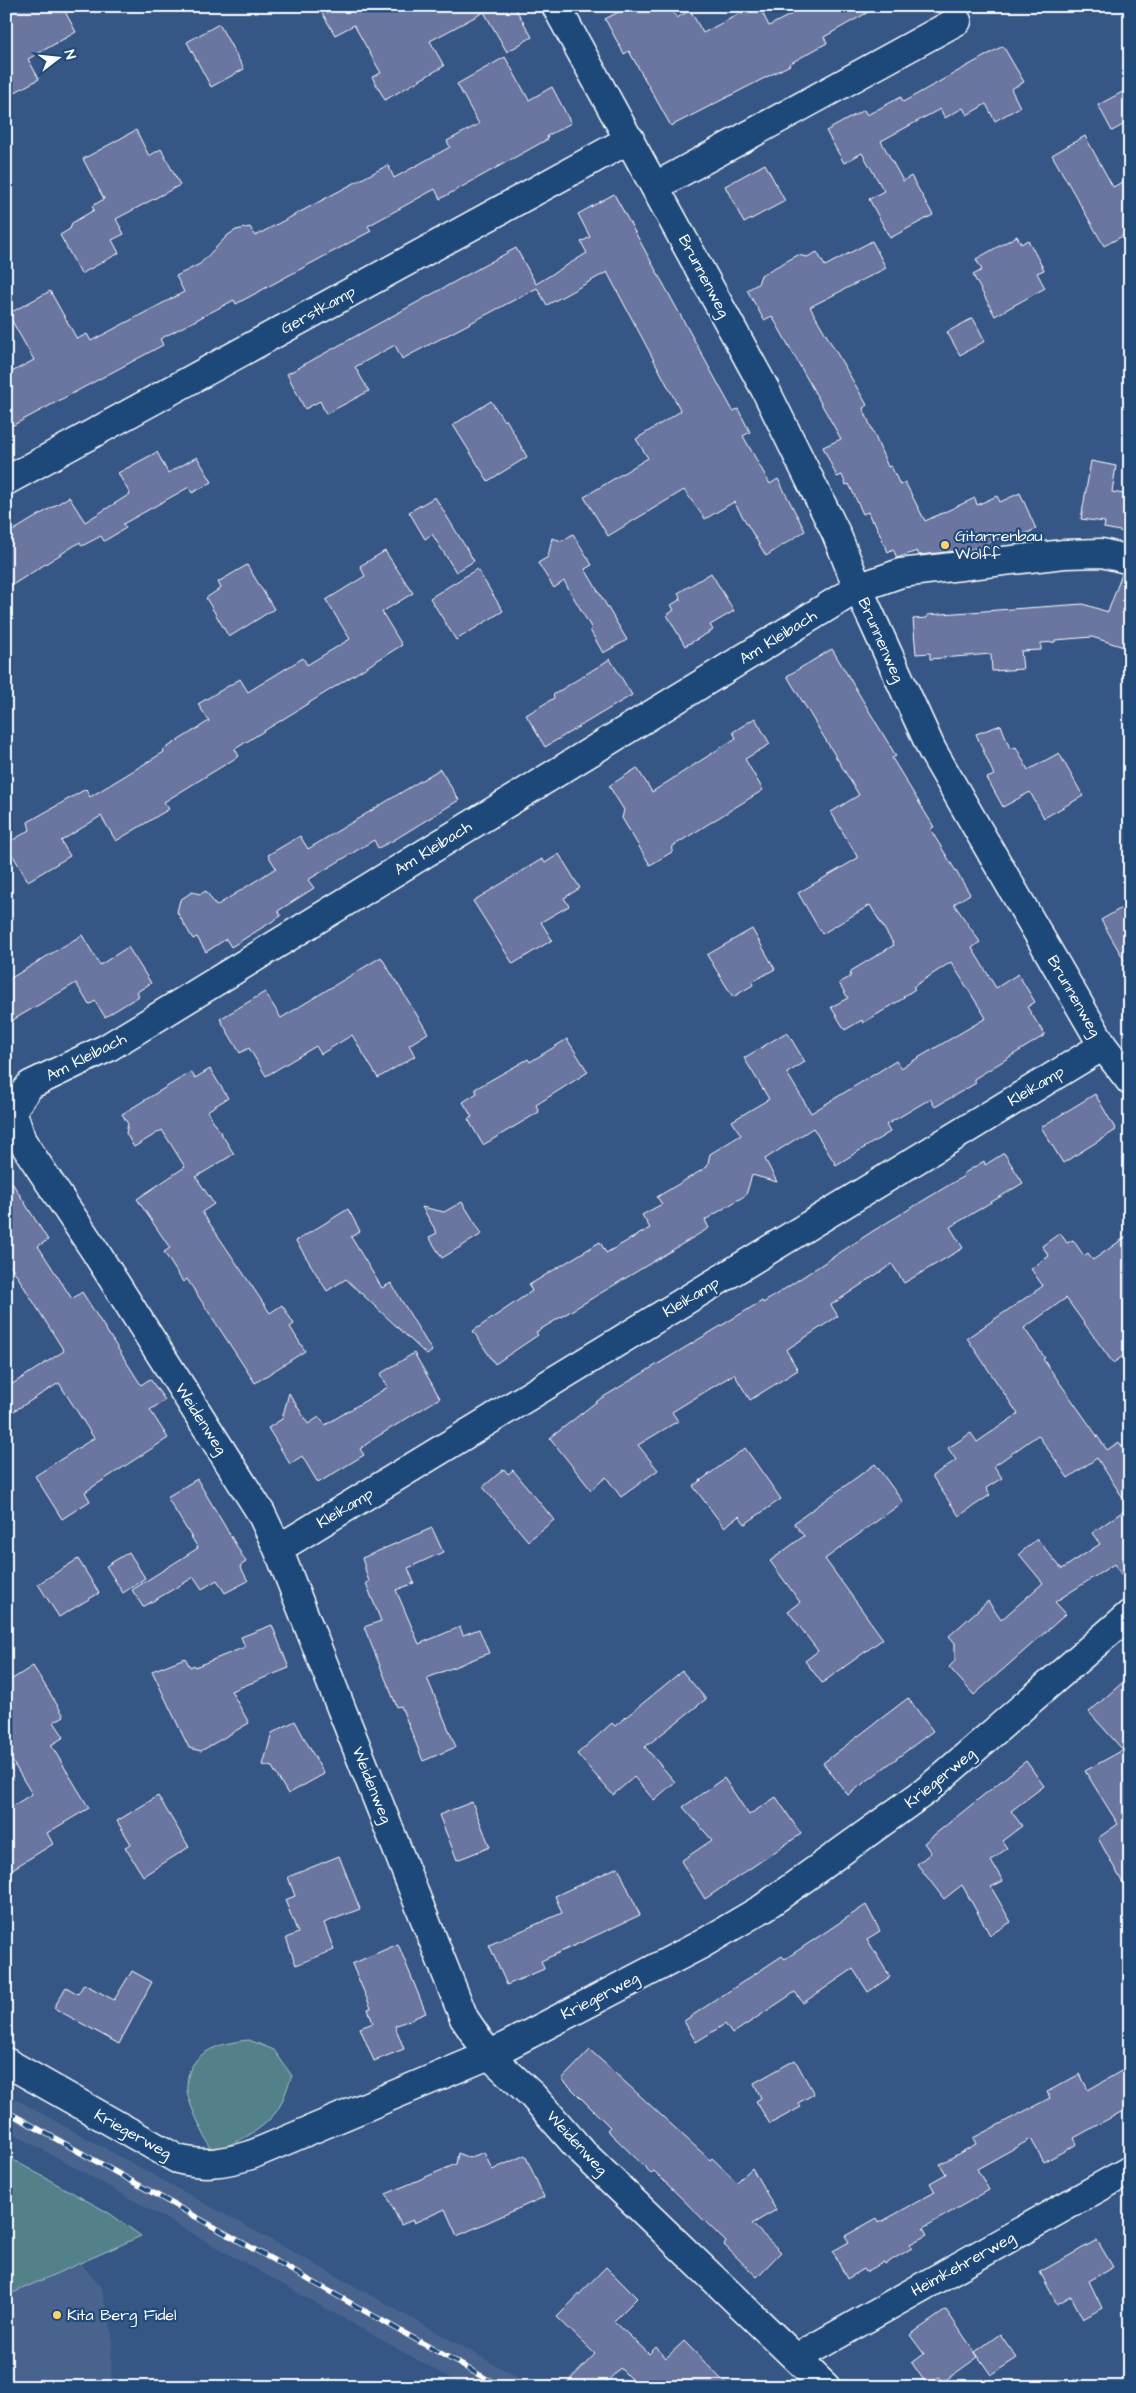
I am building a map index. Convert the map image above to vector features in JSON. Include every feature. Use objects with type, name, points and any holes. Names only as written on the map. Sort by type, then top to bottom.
[{"type":"street","name":"Brunnenweg","points":[[556,6],[656,186],[769,398],[836,532],[858,588],[932,750],[1103,1046],[1130,1081]]},
{"type":"street","points":[[656,186],[957,21]]},
{"type":"street","name":"Gerstkamp","points":[[6,481],[630,139]]},
{"type":"street","name":"Am Kleibach","points":[[12,1110],[30,1085],[107,1048],[858,588],[901,573],[1064,554],[1102,553],[1130,560]]},
{"type":"street","name":"Kleikamp","points":[[278,1549],[1103,1046]]},
{"type":"street","name":"Weidenweg","points":[[12,1110],[22,1141],[261,1513],[278,1549],[464,2018],[488,2055],[532,2095],[583,2153],[826,2387]]},
{"type":"street","name":"Kriegerweg","points":[[6,2062],[177,2159],[190,2162],[221,2164],[251,2156],[488,2055],[702,1944],[763,1908],[927,1790],[1130,1614]]},
{"type":"street","name":"Heimkehrerweg","points":[[796,2358],[1130,2170]]},
{"type":"shaded area","points":[[6,2094],[535,2387],[466,2387],[6,2129]]},
{"type":"shaded area","name":"Kita Berg Fidel","points":[[81,2264],[101,2287],[112,2333],[111,2387],[6,2387],[6,2296]]},
{"type":"green space","points":[[249,2040],[274,2050],[292,2076],[281,2104],[263,2126],[229,2145],[212,2151],[190,2103],[187,2090],[188,2077],[198,2058],[206,2052],[226,2044]]},
{"type":"green space","points":[[6,2156],[109,2213],[141,2236],[6,2296]]},
{"type":"building","points":[[6,6],[62,6],[76,32],[28,59],[39,79],[6,97]]},
{"type":"building","points":[[318,6],[514,6],[532,37],[507,52],[484,12],[430,41],[444,66],[385,100],[372,77],[381,73],[354,25],[335,35]]},
{"type":"building","points":[[630,6],[670,6],[677,18],[690,10],[703,33],[754,6],[759,6],[769,26],[807,6],[879,6],[824,37],[827,43],[790,65],[671,126],[629,51],[624,54],[605,19]]},
{"type":"building","points":[[219,24],[244,69],[211,87],[187,42]]},
{"type":"building","points":[[1003,46],[1024,82],[1011,89],[1020,107],[995,121],[986,104],[967,115],[963,108],[945,118],[940,109],[881,141],[903,181],[911,176],[933,215],[890,238],[869,199],[884,191],[862,153],[844,163],[826,131],[864,110],[867,115],[901,97],[903,102]]},
{"type":"building","points":[[505,57],[529,100],[552,87],[571,123],[547,136],[548,139],[440,199],[435,189],[368,226],[371,231],[236,304],[234,300],[160,339],[163,345],[6,429],[6,375],[34,360],[8,314],[50,291],[77,339],[87,334],[91,341],[184,292],[176,276],[200,264],[228,235],[236,230],[250,227],[255,236],[388,165],[394,178],[450,147],[447,141],[479,124],[457,84]]},
{"type":"building","points":[[1130,88],[1130,121],[1112,131],[1098,105]]},
{"type":"building","points":[[136,130],[149,156],[161,149],[180,185],[116,219],[124,234],[112,240],[119,253],[81,274],[60,235],[70,229],[72,223],[94,210],[92,206],[104,199],[83,159]]},
{"type":"building","points":[[1085,136],[1113,187],[1130,178],[1130,232],[1104,246],[1052,155]]},
{"type":"building","points":[[765,164],[785,201],[744,223],[725,186]]},
{"type":"building","points":[[614,194],[733,411],[738,409],[750,432],[743,436],[770,484],[778,479],[805,531],[766,556],[734,502],[705,519],[684,490],[608,536],[584,497],[648,458],[636,439],[681,411],[607,272],[547,305],[537,288],[402,359],[395,345],[355,367],[369,391],[326,414],[320,401],[305,409],[287,374],[516,248],[536,284],[587,253],[581,242],[590,237],[578,214]]},
{"type":"building","points":[[1017,236],[1021,244],[1028,240],[1044,270],[1037,273],[1045,288],[995,316],[973,275],[982,270],[976,259]]},
{"type":"building","points":[[872,241],[886,268],[810,307],[867,405],[863,408],[888,467],[891,466],[900,485],[905,482],[925,521],[975,498],[977,505],[997,496],[1000,502],[1020,493],[1036,529],[1004,543],[1002,537],[975,549],[919,555],[917,551],[897,558],[893,549],[888,552],[868,512],[863,514],[849,484],[846,485],[842,475],[837,477],[823,447],[841,439],[772,316],[764,320],[747,290],[758,284],[761,275],[798,255],[807,257],[817,252],[825,266]]},
{"type":"building","points":[[973,318],[985,341],[960,355],[947,332]]},
{"type":"building","points":[[491,401],[504,421],[506,419],[527,457],[488,481],[453,425]]},
{"type":"building","points":[[157,452],[168,473],[197,457],[212,482],[192,493],[189,487],[123,524],[126,528],[104,541],[101,536],[82,546],[80,542],[6,589],[6,535],[69,497],[85,522],[130,494],[118,473]]},
{"type":"building","points":[[1091,461],[1116,466],[1112,492],[1130,495],[1130,533],[1104,528],[1105,522],[1081,519]]},
{"type":"building","points":[[435,497],[474,561],[456,572],[432,534],[425,539],[409,512]]},
{"type":"building","points":[[573,534],[592,565],[585,569],[627,640],[603,653],[590,630],[592,629],[564,581],[554,588],[538,563],[548,557],[552,538],[562,541]]},
{"type":"building","points":[[385,551],[413,593],[382,612],[402,645],[235,749],[239,756],[164,802],[169,809],[116,841],[101,816],[61,841],[70,856],[28,881],[6,844],[30,830],[28,822],[86,789],[90,797],[164,752],[163,750],[209,721],[198,704],[240,679],[248,692],[303,658],[307,665],[350,639],[326,600],[365,576],[360,566]]},
{"type":"building","points":[[247,565],[274,609],[229,637],[206,598],[221,588],[218,582]]},
{"type":"building","points":[[477,569],[503,611],[456,640],[430,598]]},
{"type":"building","points":[[711,573],[734,611],[710,625],[713,630],[685,646],[667,615],[674,610],[671,605],[681,599],[678,593]]},
{"type":"building","points":[[1122,574],[1130,575],[1130,649],[1092,637],[1055,640],[1055,642],[1041,643],[1041,650],[1021,651],[1023,669],[992,671],[991,654],[930,659],[930,653],[916,654],[913,619],[927,618],[927,615],[1083,604],[1108,612]]},
{"type":"building","points":[[832,649],[896,756],[892,758],[934,827],[930,829],[970,894],[954,904],[980,942],[972,948],[996,988],[1018,974],[1035,1002],[1027,1007],[1045,1035],[974,1079],[976,1083],[935,1107],[930,1099],[886,1125],[890,1132],[836,1165],[813,1128],[765,1159],[777,1182],[752,1175],[746,1195],[705,1220],[709,1228],[536,1332],[538,1335],[495,1364],[473,1331],[532,1291],[529,1285],[600,1242],[606,1253],[650,1228],[642,1215],[662,1204],[657,1197],[707,1167],[710,1154],[741,1135],[732,1121],[769,1099],[744,1058],[787,1032],[805,1062],[787,1073],[811,1113],[896,1061],[901,1068],[986,1018],[951,962],[913,987],[915,989],[904,998],[863,1023],[862,1020],[845,1030],[831,1007],[848,998],[839,983],[850,977],[851,971],[894,945],[870,905],[822,934],[798,893],[858,858],[831,812],[859,795],[787,676]]},
{"type":"building","points":[[610,659],[632,695],[545,747],[526,715],[554,698],[553,695]]},
{"type":"building","points":[[755,718],[770,744],[745,759],[763,790],[673,846],[672,852],[650,865],[622,818],[624,810],[609,786],[637,768],[652,792],[736,738],[733,732]]},
{"type":"building","points":[[1001,725],[1010,749],[1016,747],[1028,770],[1059,753],[1083,796],[1044,818],[1030,792],[1003,807],[987,778],[994,775],[976,734]]},
{"type":"building","points":[[440,769],[459,800],[394,840],[378,848],[374,840],[308,880],[314,888],[278,911],[281,916],[231,947],[226,939],[206,952],[197,937],[193,939],[177,912],[180,900],[192,892],[200,894],[206,891],[216,906],[276,868],[268,855],[300,836],[308,849]]},
{"type":"building","points":[[559,854],[580,888],[564,898],[569,906],[541,922],[552,940],[513,964],[473,901],[542,859],[545,863]]},
{"type":"building","points":[[1130,903],[1130,970],[1101,920]]},
{"type":"building","points":[[752,929],[775,969],[752,982],[753,985],[733,997],[707,955]]},
{"type":"building","points":[[82,935],[100,965],[128,947],[151,983],[137,992],[139,996],[105,1017],[95,1001],[89,1005],[76,983],[6,1024],[6,981]]},
{"type":"building","points":[[381,957],[428,1033],[409,1045],[415,1056],[378,1078],[352,1035],[321,1054],[316,1046],[266,1076],[249,1048],[240,1053],[220,1019],[265,992],[281,1018]]},
{"type":"building","points":[[567,1039],[588,1072],[536,1105],[539,1112],[483,1145],[468,1119],[472,1117],[463,1102],[477,1093],[475,1089],[528,1059],[530,1062]]},
{"type":"building","points":[[210,1069],[228,1098],[207,1111],[234,1154],[196,1177],[214,1204],[202,1212],[270,1313],[282,1305],[294,1324],[290,1327],[305,1351],[255,1383],[187,1279],[183,1282],[164,1252],[170,1248],[137,1199],[185,1167],[162,1130],[134,1147],[126,1133],[128,1124],[122,1114],[191,1072],[195,1078]]},
{"type":"building","points":[[1095,1094],[1116,1130],[1063,1163],[1041,1127]]},
{"type":"building","points":[[1004,1153],[1023,1183],[950,1227],[963,1248],[904,1283],[892,1264],[831,1305],[838,1316],[786,1350],[798,1370],[750,1400],[734,1374],[672,1412],[678,1421],[638,1445],[658,1470],[621,1497],[606,1477],[591,1490],[550,1438],[600,1399],[762,1301],[763,1303],[873,1231],[964,1176],[963,1174],[984,1161],[985,1165]]},
{"type":"building","points":[[6,1173],[48,1240],[38,1246],[72,1299],[82,1292],[141,1385],[150,1379],[165,1400],[150,1410],[168,1438],[85,1492],[90,1501],[62,1519],[35,1476],[94,1438],[59,1383],[6,1416],[6,1388],[64,1351],[11,1266],[6,1266]]},
{"type":"building","points":[[462,1202],[482,1234],[442,1258],[429,1237],[437,1233],[422,1207],[444,1212]]},
{"type":"building","points":[[348,1209],[360,1231],[351,1237],[382,1288],[391,1283],[432,1351],[427,1355],[346,1279],[327,1291],[296,1241]]},
{"type":"building","points":[[1060,1233],[1067,1243],[1073,1240],[1084,1256],[1088,1253],[1093,1260],[1130,1234],[1130,1351],[1113,1363],[1066,1298],[1024,1328],[1045,1358],[1043,1359],[1107,1450],[1119,1442],[1130,1459],[1130,1587],[1114,1564],[1055,1602],[1066,1614],[974,1695],[949,1667],[955,1661],[955,1643],[949,1636],[988,1601],[1001,1620],[1043,1583],[1019,1554],[1037,1539],[1062,1569],[1100,1544],[1092,1533],[1129,1507],[1097,1458],[1068,1478],[1038,1435],[994,1466],[1002,1478],[986,1488],[990,1495],[959,1516],[932,1476],[956,1460],[948,1448],[971,1433],[977,1442],[1018,1414],[967,1338],[1043,1286],[1031,1269],[1049,1256],[1042,1246]]},
{"type":"building","points":[[414,1353],[440,1398],[375,1438],[360,1449],[364,1455],[318,1483],[302,1456],[290,1464],[268,1428],[282,1419],[289,1393],[308,1424],[319,1417],[325,1425],[388,1387],[380,1374]]},
{"type":"building","points":[[745,1448],[781,1499],[745,1524],[739,1516],[724,1527],[693,1486]]},
{"type":"building","points":[[875,1464],[903,1502],[825,1559],[883,1639],[822,1683],[805,1661],[818,1651],[788,1611],[800,1602],[770,1561],[804,1536],[794,1523]]},
{"type":"building","points":[[504,1469],[508,1474],[513,1470],[554,1520],[528,1541],[483,1487]]},
{"type":"building","points":[[197,1479],[246,1562],[240,1566],[248,1581],[225,1593],[217,1580],[202,1589],[194,1577],[143,1607],[132,1590],[198,1548],[167,1497]]},
{"type":"building","points":[[432,1528],[443,1552],[408,1568],[414,1583],[396,1590],[419,1644],[460,1627],[463,1635],[479,1629],[489,1653],[427,1678],[456,1747],[423,1761],[401,1706],[397,1707],[364,1627],[381,1621],[366,1583],[369,1582],[362,1558]]},
{"type":"building","points":[[129,1552],[145,1578],[123,1593],[106,1566]]},
{"type":"building","points":[[78,1559],[99,1593],[59,1617],[38,1584]]},
{"type":"building","points":[[272,1625],[289,1668],[231,1691],[249,1723],[201,1751],[189,1748],[152,1671],[185,1658],[190,1667],[194,1665],[195,1667],[245,1647],[241,1637]]},
{"type":"building","points":[[33,1666],[64,1716],[54,1722],[64,1737],[51,1745],[89,1808],[47,1833],[53,1844],[6,1873],[6,1810],[32,1794],[6,1751],[6,1683]]},
{"type":"building","points":[[682,1671],[706,1699],[645,1747],[675,1782],[654,1800],[634,1777],[613,1795],[577,1754],[612,1723],[615,1726]]},
{"type":"building","points":[[1130,1676],[1130,1896],[1098,1838],[1118,1824],[1085,1771],[1123,1750],[1089,1712]]},
{"type":"building","points":[[908,1698],[933,1731],[848,1795],[823,1763]]},
{"type":"building","points":[[295,1721],[324,1774],[288,1794],[272,1767],[263,1765],[272,1733]]},
{"type":"building","points":[[1026,1761],[1044,1786],[1011,1811],[1022,1826],[1002,1841],[1007,1848],[991,1861],[1003,1881],[991,1887],[1011,1922],[990,1935],[962,1885],[944,1899],[917,1864],[931,1853],[924,1843]]},
{"type":"building","points":[[724,1778],[749,1815],[776,1797],[801,1834],[705,1899],[681,1861],[712,1840],[683,1807]]},
{"type":"building","points":[[158,1796],[189,1847],[143,1876],[125,1847],[131,1844],[117,1821]]},
{"type":"building","points":[[472,1802],[490,1847],[457,1860],[439,1815]]},
{"type":"building","points":[[339,1856],[360,1909],[324,1923],[334,1950],[296,1965],[286,1938],[298,1933],[285,1900],[295,1896],[288,1877]]},
{"type":"building","points":[[618,1867],[640,1915],[541,1961],[544,1969],[507,1985],[489,1945],[562,1913],[555,1896]]},
{"type":"building","points":[[866,1905],[880,1931],[867,1939],[890,1977],[868,1992],[853,1969],[803,2003],[795,1992],[732,2034],[725,2024],[696,2042],[684,2021],[782,1956],[785,1959]]},
{"type":"building","points":[[398,1944],[426,2013],[395,2026],[404,2049],[374,2061],[360,2028],[373,2023],[368,2009],[371,2008],[352,1964]]},
{"type":"building","points":[[132,1971],[152,1982],[119,2044],[54,2008],[66,1987],[78,1994],[84,1984],[114,2000]]},
{"type":"building","points":[[590,2050],[710,2160],[712,2158],[737,2182],[752,2168],[776,2210],[752,2224],[781,2252],[757,2277],[724,2245],[726,2242],[654,2171],[651,2173],[607,2130],[610,2127],[562,2079]]},
{"type":"building","points":[[795,2060],[814,2094],[798,2103],[801,2107],[770,2124],[756,2101],[761,2098],[754,2083]]},
{"type":"building","points":[[1130,2066],[1130,2107],[1074,2138],[1077,2144],[1044,2162],[1031,2139],[977,2169],[989,2190],[923,2228],[927,2235],[910,2244],[912,2248],[885,2264],[884,2262],[866,2272],[864,2269],[847,2279],[833,2251],[849,2242],[845,2236],[877,2218],[879,2223],[935,2192],[930,2183],[946,2174],[940,2164],[976,2144],[973,2138],[1050,2098],[1047,2092],[1080,2074],[1088,2090]]},
{"type":"building","points":[[484,2152],[492,2170],[525,2155],[544,2197],[457,2236],[445,2209],[414,2223],[413,2220],[401,2225],[386,2194],[456,2164],[458,2153],[469,2158]]},
{"type":"building","points":[[1097,2240],[1113,2267],[1089,2281],[1102,2308],[1083,2319],[1071,2296],[1057,2304],[1040,2272]]},
{"type":"building","points":[[606,2267],[637,2298],[614,2321],[649,2354],[656,2347],[666,2358],[684,2341],[729,2387],[639,2387],[620,2368],[602,2387],[563,2387],[595,2354],[557,2317]]},
{"type":"building","points":[[946,2310],[978,2357],[943,2382],[939,2377],[927,2385],[912,2363],[924,2354],[910,2335]]},
{"type":"building","points":[[1000,2334],[1017,2358],[991,2375],[975,2352]]},
{"type":"railway","points":[[6,2111],[501,2387]]},
{"type":"place","name":"Gitarrenbau Wolff","points":[[945,545]]},
{"type":"place","name":"Kita Berg Fidel","points":[[57,2315]]}]
